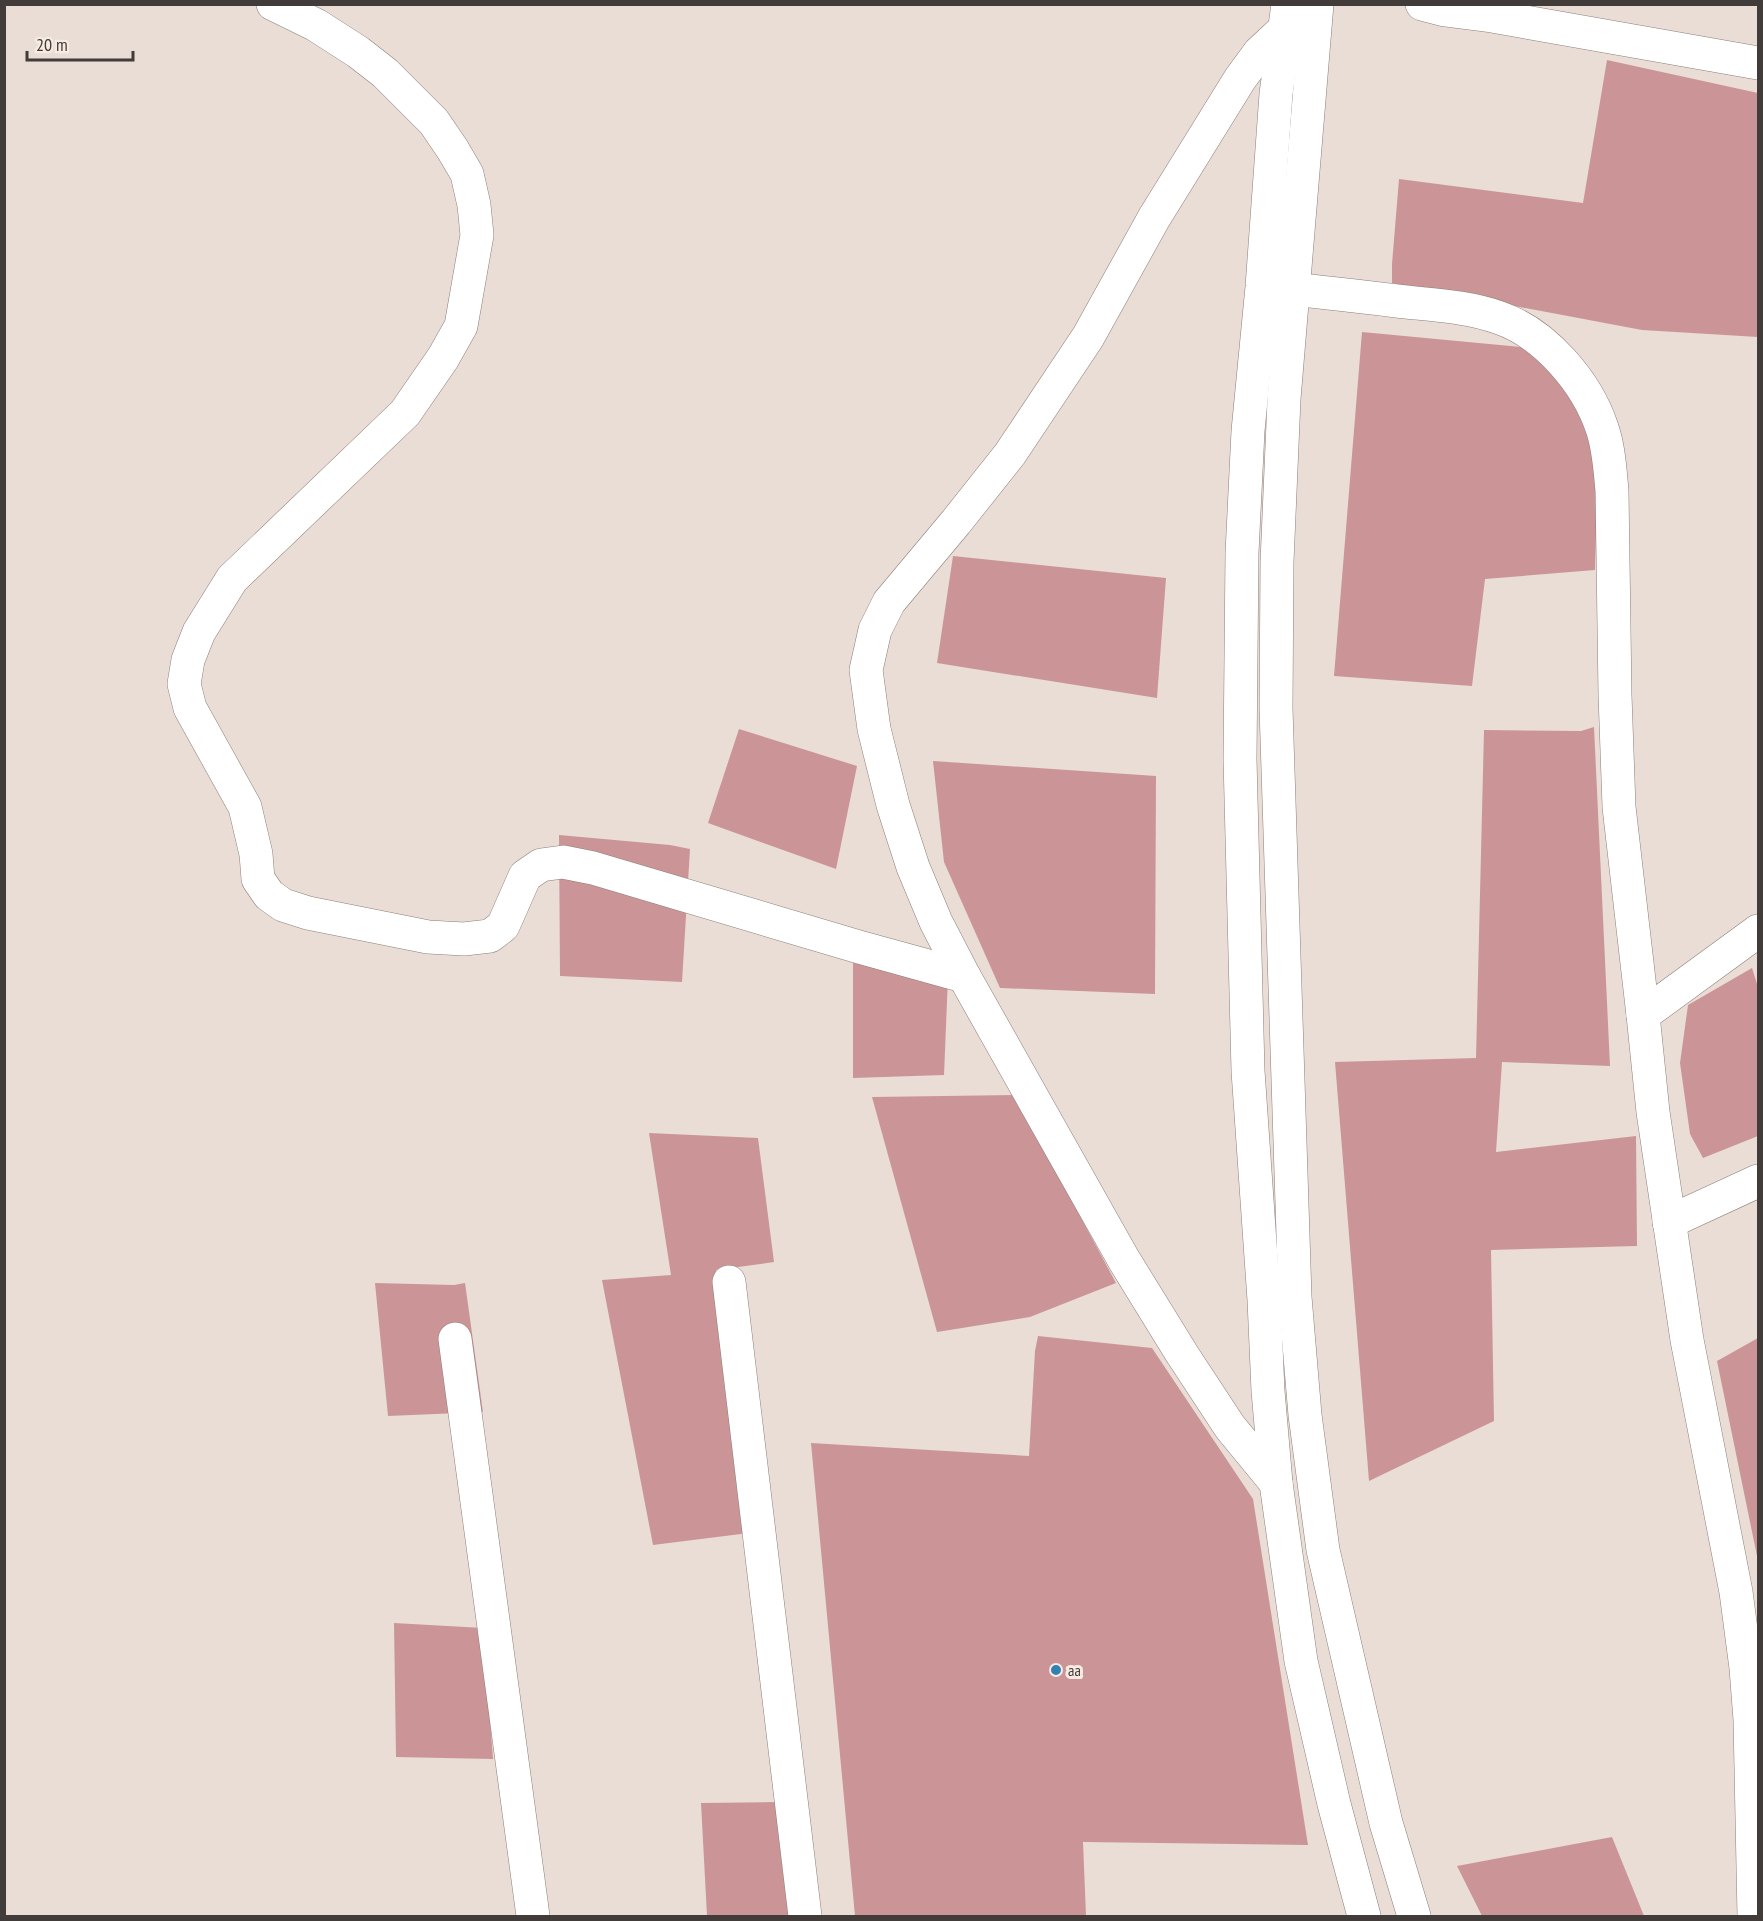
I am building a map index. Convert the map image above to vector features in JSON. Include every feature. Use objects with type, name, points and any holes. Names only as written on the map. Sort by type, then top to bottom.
[{"type":"street","points":[[273,4],[316,25],[358,52],[385,74],[434,122],[467,174],[477,235],[461,326],[443,358],[405,413],[232,579],[199,632],[188,660],[184,684],[190,708],[245,807],[256,854],[258,879],[269,895],[284,905],[308,913],[428,937],[464,939],[482,937],[490,936],[503,926],[525,876],[541,865],[563,862],[593,868],[964,976]]},
{"type":"street","points":[[1422,4],[1445,10],[1481,10],[1758,63]]},
{"type":"street","points":[[1276,1483],[1230,1427],[1130,1269],[964,976],[936,922],[913,867],[893,805],[874,729],[866,669],[874,630],[889,602],[1010,454],[1088,337],[1154,218],[1240,79],[1258,53],[1302,11]]},
{"type":"street","points":[[1302,11],[1276,94],[1278,288],[1284,399],[1280,471],[1276,708],[1295,1297],[1305,1415],[1323,1550],[1386,1823],[1414,1917]]},
{"type":"street","points":[[1278,288],[1447,306],[1501,318],[1537,339],[1563,361],[1578,381],[1602,428],[1612,491],[1614,672],[1619,807],[1653,1112],[1669,1222],[1687,1340],[1739,1611],[1750,1720],[1755,1817],[1754,1917]]},
{"type":"street","points":[[1278,288],[1248,431],[1242,553],[1240,759],[1248,1071],[1276,1483],[1301,1660],[1334,1804],[1364,1917]]},
{"type":"street","points":[[1643,1015],[1758,931]]},
{"type":"street","points":[[1669,1222],[1758,1181]]},
{"type":"street","points":[[729,1282],[805,1917]]},
{"type":"street","points":[[455,1339],[533,1917]]},
{"type":"street","points":[[1312,1708],[1358,1702]]},
{"type":"building","points":[[1607,60],[1758,93],[1758,337],[1642,330],[1392,283],[1399,179],[1583,203]]},
{"type":"building","points":[[1362,332],[1521,347],[1566,374],[1598,457],[1595,570],[1485,579],[1472,686],[1334,676]]},
{"type":"building","points":[[953,556],[1166,578],[1157,698],[937,663]]},
{"type":"building","points":[[1594,727],[1610,1066],[1502,1062],[1496,1152],[1636,1136],[1637,1246],[1491,1250],[1494,1421],[1369,1481],[1335,1062],[1476,1058],[1484,730],[1581,731]]},
{"type":"building","points":[[739,729],[857,766],[836,869],[708,823]]},
{"type":"building","points":[[933,761],[1156,776],[1155,994],[1000,988],[944,862]]},
{"type":"building","points":[[559,835],[670,845],[690,849],[682,982],[560,976]]},
{"type":"building","points":[[853,963],[948,977],[944,1075],[853,1078]]},
{"type":"building","points":[[1752,968],[1758,987],[1758,1136],[1703,1158],[1690,1134],[1680,1063],[1688,1005]]},
{"type":"building","points":[[1015,1095],[1116,1283],[1030,1317],[937,1332],[872,1097]]},
{"type":"building","points":[[649,1133],[758,1138],[774,1262],[716,1270],[749,1533],[653,1545],[602,1280],[671,1275]]},
{"type":"building","points":[[375,1283],[454,1285],[465,1283],[483,1412],[388,1416]]},
{"type":"building","name":"aa","points":[[1038,1336],[1152,1348],[1253,1499],[1308,1845],[1083,1842],[1086,1916],[855,1916],[811,1443],[1029,1456],[1035,1351]]},
{"type":"building","points":[[1758,1338],[1758,1556],[1757,1556],[1717,1361]]},
{"type":"building","points":[[394,1623],[483,1628],[493,1759],[396,1757]]},
{"type":"building","points":[[781,1802],[794,1916],[707,1916],[701,1803]]},
{"type":"building","points":[[1612,1837],[1644,1916],[1482,1916],[1457,1866]]},
{"type":"place","name":"aa","points":[[1056,1670]]}]
